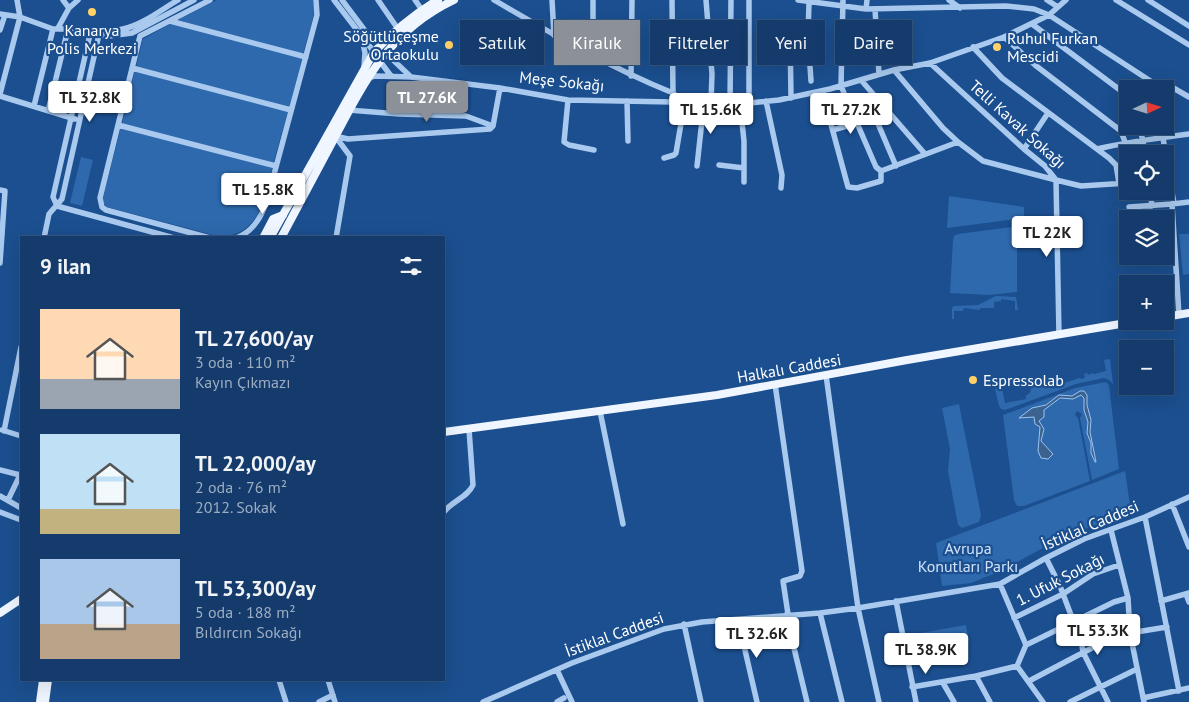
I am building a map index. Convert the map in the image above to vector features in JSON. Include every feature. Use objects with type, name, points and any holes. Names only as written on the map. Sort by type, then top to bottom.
[{"type":"main road","points":[[271,236],[374,52],[398,29],[438,0]]},
{"type":"main road","points":[[282,236],[348,110],[379,60],[387,50],[428,14],[454,0]]},
{"type":"main road","points":[[374,52],[387,50]]},
{"type":"main road","points":[[374,52],[379,60]]},
{"type":"main road","points":[[264,236],[273,219],[283,215]]},
{"type":"main road","points":[[1174,316],[1189,313]]},
{"type":"main road","name":"Halkalı Caddesi","points":[[445,432],[717,395],[907,360],[1119,324]]},
{"type":"main road","points":[[0,613],[20,600]]},
{"type":"main road","points":[[40,702],[43,681]]},
{"type":"main road","points":[[45,702],[48,681]]},
{"type":"street","points":[[17,0],[20,17],[0,95],[80,120]]},
{"type":"street","points":[[63,0],[69,8]]},
{"type":"street","points":[[34,106],[55,28],[69,8],[78,0]]},
{"type":"street","points":[[100,33],[123,29],[140,22],[178,0]]},
{"type":"street","points":[[0,30],[2,14],[20,17],[55,28],[84,29],[109,36],[132,33],[194,0]]},
{"type":"street","points":[[203,236],[106,210],[102,207],[100,198],[140,36],[210,0]]},
{"type":"street","points":[[241,236],[251,229],[262,213],[317,15],[316,0]]},
{"type":"street","points":[[334,0],[345,9],[369,36],[377,40],[386,39]]},
{"type":"street","points":[[342,0],[361,37],[374,52]]},
{"type":"street","points":[[378,0],[398,29]]},
{"type":"street","points":[[415,0],[422,10]]},
{"type":"street","points":[[494,0],[554,34]]},
{"type":"street","points":[[552,0],[554,34]]},
{"type":"street","points":[[593,0],[593,20]]},
{"type":"street","points":[[631,76],[632,0]]},
{"type":"street","points":[[672,0],[673,93]]},
{"type":"street","points":[[697,166],[712,74],[706,0]]},
{"type":"street","points":[[730,104],[731,0]]},
{"type":"street","points":[[749,0],[749,104]]},
{"type":"street","points":[[798,0],[843,3],[866,9],[1006,6],[1034,8],[1049,15],[1144,80]]},
{"type":"street","points":[[866,9],[867,0]]},
{"type":"street","points":[[950,0],[960,8]]},
{"type":"street","points":[[999,0],[1006,6]]},
{"type":"street","points":[[1048,0],[1058,7]]},
{"type":"street","name":"Meşe Sokağı","points":[[367,78],[391,76],[411,78],[500,88],[568,100],[672,102],[682,99],[749,104],[791,98],[930,62],[1004,37],[1049,15],[1066,0]]},
{"type":"street","points":[[1116,0],[1189,45]]},
{"type":"street","points":[[1148,0],[1189,26]]},
{"type":"street","points":[[808,20],[809,2]]},
{"type":"street","points":[[843,3],[841,86],[876,167],[881,171]]},
{"type":"street","points":[[875,9],[879,74]]},
{"type":"street","points":[[170,20],[306,56]]},
{"type":"street","points":[[1032,24],[1119,89]]},
{"type":"street","points":[[48,111],[68,29]]},
{"type":"street","points":[[57,206],[53,197],[91,32]]},
{"type":"street","points":[[44,236],[49,214],[62,199],[100,33]]},
{"type":"street","points":[[361,37],[365,53],[364,70]]},
{"type":"street","points":[[1004,37],[1035,65],[1120,131],[1125,142]]},
{"type":"street","points":[[973,47],[1002,78],[1116,165],[1119,183]]},
{"type":"street","points":[[387,50],[391,58],[411,78]]},
{"type":"street","points":[[379,60],[391,76]]},
{"type":"street","name":"Telli Kavak Sokağı","points":[[930,62],[1045,166],[1056,180],[1081,186],[1119,183]]},
{"type":"street","points":[[611,65],[631,76],[673,93],[682,99],[676,153],[664,158]]},
{"type":"street","points":[[791,65],[791,98]]},
{"type":"street","points":[[810,65],[811,81]]},
{"type":"street","points":[[132,68],[291,110]]},
{"type":"street","points":[[894,70],[943,128],[983,161],[1056,180],[1059,335]]},
{"type":"street","points":[[861,80],[925,154]]},
{"type":"street","points":[[335,136],[348,139],[490,129],[494,126],[500,88]]},
{"type":"street","points":[[1174,88],[1189,97]]},
{"type":"street","points":[[822,90],[848,188],[856,188],[881,180],[881,171]]},
{"type":"street","points":[[568,100],[564,142],[569,145],[594,150]]},
{"type":"street","points":[[627,101],[628,141]]},
{"type":"street","points":[[766,101],[782,174],[781,188]]},
{"type":"street","points":[[740,104],[744,141],[744,182]]},
{"type":"street","points":[[885,106],[874,112],[896,166]]},
{"type":"street","points":[[348,110],[466,116],[494,126]]},
{"type":"street","points":[[1024,149],[1048,113]]},
{"type":"street","points":[[833,130],[857,123]]},
{"type":"street","points":[[118,125],[276,166]]},
{"type":"street","points":[[1097,149],[1125,142],[1189,134]]},
{"type":"street","points":[[1141,135],[1143,145]]},
{"type":"street","points":[[1163,135],[1173,204],[1179,315]]},
{"type":"street","points":[[335,136],[350,156],[336,236]]},
{"type":"street","points":[[881,171],[958,142]]},
{"type":"street","points":[[719,165],[744,168]]},
{"type":"street","points":[[0,190],[5,191],[0,263]]},
{"type":"street","points":[[1151,200],[1152,206]]},
{"type":"street","points":[[1129,207],[1189,202]]},
{"type":"street","points":[[57,206],[167,236]]},
{"type":"street","points":[[20,350],[2,430],[20,436]]},
{"type":"street","points":[[826,375],[858,608],[879,702]]},
{"type":"street","points":[[775,384],[802,571],[800,576],[783,581],[787,615],[807,702]]},
{"type":"street","points":[[600,411],[623,524]]},
{"type":"street","points":[[445,511],[449,505],[470,491],[473,485],[469,429]]},
{"type":"street","points":[[0,470],[20,474]]},
{"type":"street","points":[[8,500],[20,476]]},
{"type":"street","points":[[0,496],[20,506]]},
{"type":"street","name":"İstiklal Caddesi","points":[[483,702],[644,635],[684,624],[820,613],[1000,584],[1084,539],[1145,517],[1189,497]]},
{"type":"street","points":[[1172,504],[1189,547]]},
{"type":"street","points":[[0,512],[18,519]]},
{"type":"street","points":[[1145,517],[1179,691]]},
{"type":"street","points":[[1111,530],[1128,598],[1130,632],[1144,700],[1189,688]]},
{"type":"street","points":[[1046,558],[1081,640],[1082,652],[1108,702]]},
{"type":"street","name":"1. Ufuk Sokağı","points":[[1014,618],[1062,594],[1093,574],[1119,565]]},
{"type":"street","points":[[1000,584],[1026,645]]},
{"type":"street","points":[[1162,601],[1188,594],[1189,602]]},
{"type":"street","points":[[1017,666],[1026,645],[1114,602],[1128,598]]},
{"type":"street","points":[[896,602],[916,702]]},
{"type":"street","points":[[820,613],[842,702]]},
{"type":"street","points":[[738,620],[757,702]]},
{"type":"street","points":[[684,624],[701,702]]},
{"type":"street","points":[[1029,681],[1109,639],[1130,632],[1166,627]]},
{"type":"street","points":[[912,687],[943,683],[1017,666]]},
{"type":"street","points":[[1017,666],[1043,702]]},
{"type":"street","points":[[1070,702],[1137,669]]},
{"type":"street","points":[[556,670],[572,702]]},
{"type":"street","points":[[976,676],[990,702]]},
{"type":"street","points":[[279,681],[286,702]]},
{"type":"street","points":[[328,681],[335,702]]},
{"type":"street","points":[[943,683],[954,702]]},
{"type":"street","points":[[319,702],[333,695]]},
{"type":"street","points":[[557,702],[564,698]]},
{"type":"green space","points":[[217,0],[313,0],[314,14],[303,54],[178,20]]},
{"type":"green space","points":[[172,23],[302,58],[289,108],[136,67],[143,39]]},
{"type":"green space","points":[[135,70],[288,111],[273,164],[122,124]]},
{"type":"green space","points":[[121,127],[272,168],[262,203],[252,222],[245,229],[225,236],[217,236],[107,207],[103,202]]},
{"type":"green space","points":[[81,157],[93,160],[82,206],[70,203]]},
{"type":"green space","points":[[949,196],[1024,207],[1024,218],[947,228]]},
{"type":"green space","points":[[1012,227],[1016,228],[1017,232],[1017,292],[989,295],[950,293],[954,236]]},
{"type":"green space","points":[[1179,234],[1189,234],[1189,274],[1183,275]]},
{"type":"green space","points":[[996,296],[1016,297],[1018,310],[1015,310],[1015,301],[1001,299],[1001,301],[994,302],[994,308],[980,308],[980,310],[964,308],[963,311],[954,311],[954,319],[952,319],[952,308],[954,306],[978,305]]},
{"type":"green space","points":[[1110,359],[1113,384],[1104,378],[1076,384],[1005,410],[999,406],[995,389],[1002,388],[1005,403],[1026,399],[1026,395],[1029,394],[1031,387],[1046,386],[1046,383],[1063,380],[1064,383],[1079,378],[1082,379],[1085,377],[1084,374],[1087,373],[1088,375],[1106,371],[1104,360]]},
{"type":"green space","points":[[1106,382],[1109,385],[1119,469],[1092,480],[1080,418],[1082,414],[1077,411],[1075,415],[1078,418],[1090,481],[1024,506],[1017,506],[1014,500],[1003,415],[1075,388]]},
{"type":"green space","points":[[959,404],[981,515],[979,522],[962,528],[958,525],[948,471],[950,449],[942,408]]},
{"type":"green space","name":"Avrupa Konutları Parkı","points":[[1125,471],[1131,512],[1061,538],[1003,570],[971,583],[942,586],[936,543]]},
{"type":"green space","points":[[966,625],[969,641],[924,649],[921,633]]},
{"type":"shaded area","points":[[1080,391],[1084,391],[1087,395],[1087,405],[1091,420],[1090,432],[1096,462],[1091,453],[1091,443],[1087,433],[1088,422],[1084,410],[1084,398],[1081,395],[1073,399],[1060,398],[1044,410],[1044,417],[1039,421],[1044,429],[1041,441],[1053,454],[1048,459],[1041,458],[1038,451],[1040,427],[1035,424],[1034,417],[1019,418],[1032,408],[1046,405],[1059,395],[1072,396]]},
{"type":"place","name":"Kanarya Polis Merkezi","points":[[92,12]]},
{"type":"place","name":"Söğütlüçeşme Ortaokulu","points":[[449,45]]},
{"type":"place","name":"Ruhul Furkan Mescidi","points":[[997,47]]},
{"type":"place","name":"Espressolab","points":[[973,380]]}]
